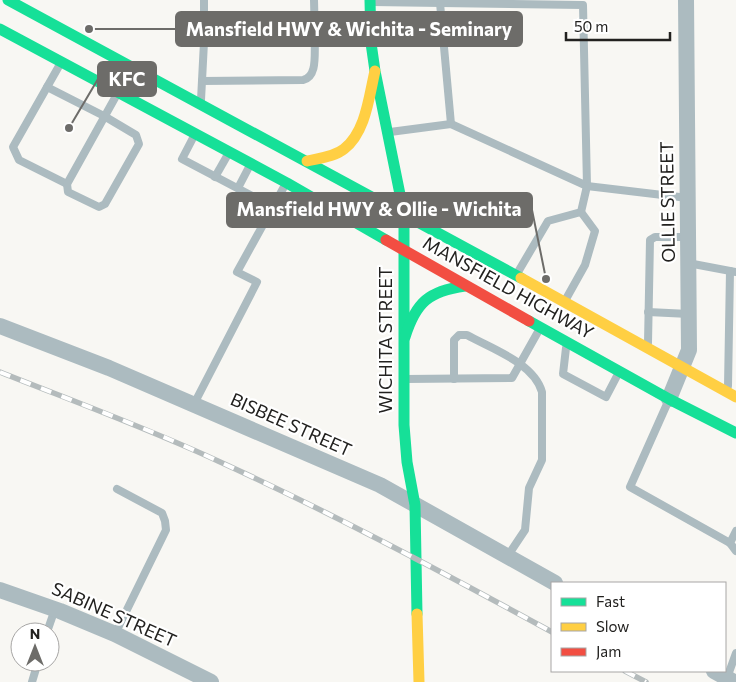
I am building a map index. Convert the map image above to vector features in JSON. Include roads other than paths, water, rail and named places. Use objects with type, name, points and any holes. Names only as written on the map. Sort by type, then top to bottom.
[{"type":"main road","name":"MANSFIELD HIGHWAY","points":[[8,0],[118,92],[251,163],[669,399],[736,433]]},
{"type":"main road","name":"WICHITA STREET","points":[[370,1],[371,43],[375,70],[404,214],[405,434],[407,462],[415,504],[419,682]]},
{"type":"main road","name":"MANSFIELD HIGHWAY","points":[[0,29],[69,50],[201,104],[732,394]]},
{"type":"main road","points":[[306,161],[343,150],[355,137],[365,110],[375,70]]},
{"type":"main road","points":[[405,337],[410,319],[420,304],[435,292],[452,287],[466,286]]},
{"type":"street","name":"OLLIE STREET","points":[[669,399],[690,350],[686,0]]},
{"type":"street","name":"BISBEE STREET","points":[[0,326],[109,368],[380,485],[553,582]]},
{"type":"street","name":"SABINE STREET","points":[[0,590],[115,634],[211,682]]},
{"type":"lane","points":[[201,104],[204,0]]},
{"type":"lane","points":[[202,81],[308,79],[312,75],[315,40],[314,0]]},
{"type":"lane","points":[[370,1],[583,5],[587,186],[581,212],[595,231],[585,265],[564,301]]},
{"type":"lane","points":[[440,3],[452,124]]},
{"type":"lane","points":[[204,42],[315,40],[371,43]]},
{"type":"lane","points":[[67,184],[19,160],[13,147],[69,50]]},
{"type":"lane","points":[[47,87],[104,116],[136,135],[139,144],[105,204],[99,206],[68,192],[67,184],[104,116],[118,92]]},
{"type":"lane","points":[[388,132],[452,124],[587,186],[688,198]]},
{"type":"lane","points":[[195,134],[182,159],[272,207]]},
{"type":"lane","points":[[215,177],[229,152]]},
{"type":"lane","points":[[238,188],[251,163]]},
{"type":"lane","points":[[194,404],[257,282],[237,272],[286,183]]},
{"type":"lane","points":[[516,275],[548,222],[581,212]]},
{"type":"lane","points":[[648,348],[650,240],[655,237],[688,237]]},
{"type":"lane","points":[[688,263],[733,271],[732,394]]},
{"type":"lane","points":[[648,312],[689,314]]},
{"type":"lane","points":[[405,379],[512,378],[541,326]]},
{"type":"lane","points":[[454,379],[454,340],[459,335],[467,335],[521,364],[534,376],[542,392],[542,460],[529,488],[525,530],[507,557]]},
{"type":"lane","points":[[567,341],[563,374],[606,397],[620,371]]},
{"type":"lane","points":[[669,399],[630,487],[730,543],[736,551]]},
{"type":"lane","points":[[115,634],[166,530],[166,521],[162,514],[117,489]]},
{"type":"lane","points":[[730,543],[736,531]]},
{"type":"lane","points":[[51,622],[55,610]]},
{"type":"lane","points":[[725,677],[736,652]]},
{"type":"railway","points":[[0,372],[164,437],[261,481],[387,544],[551,631]]},
{"type":"railway","points":[[627,672],[646,682]]},
{"type":"place","name":"Mansfield HWY & Wichita - Seminary","points":[[89,29]]},
{"type":"place","name":"KFC","points":[[69,128]]},
{"type":"place","name":"Mansfield HWY & Ollie - Wichita","points":[[546,279]]}]
